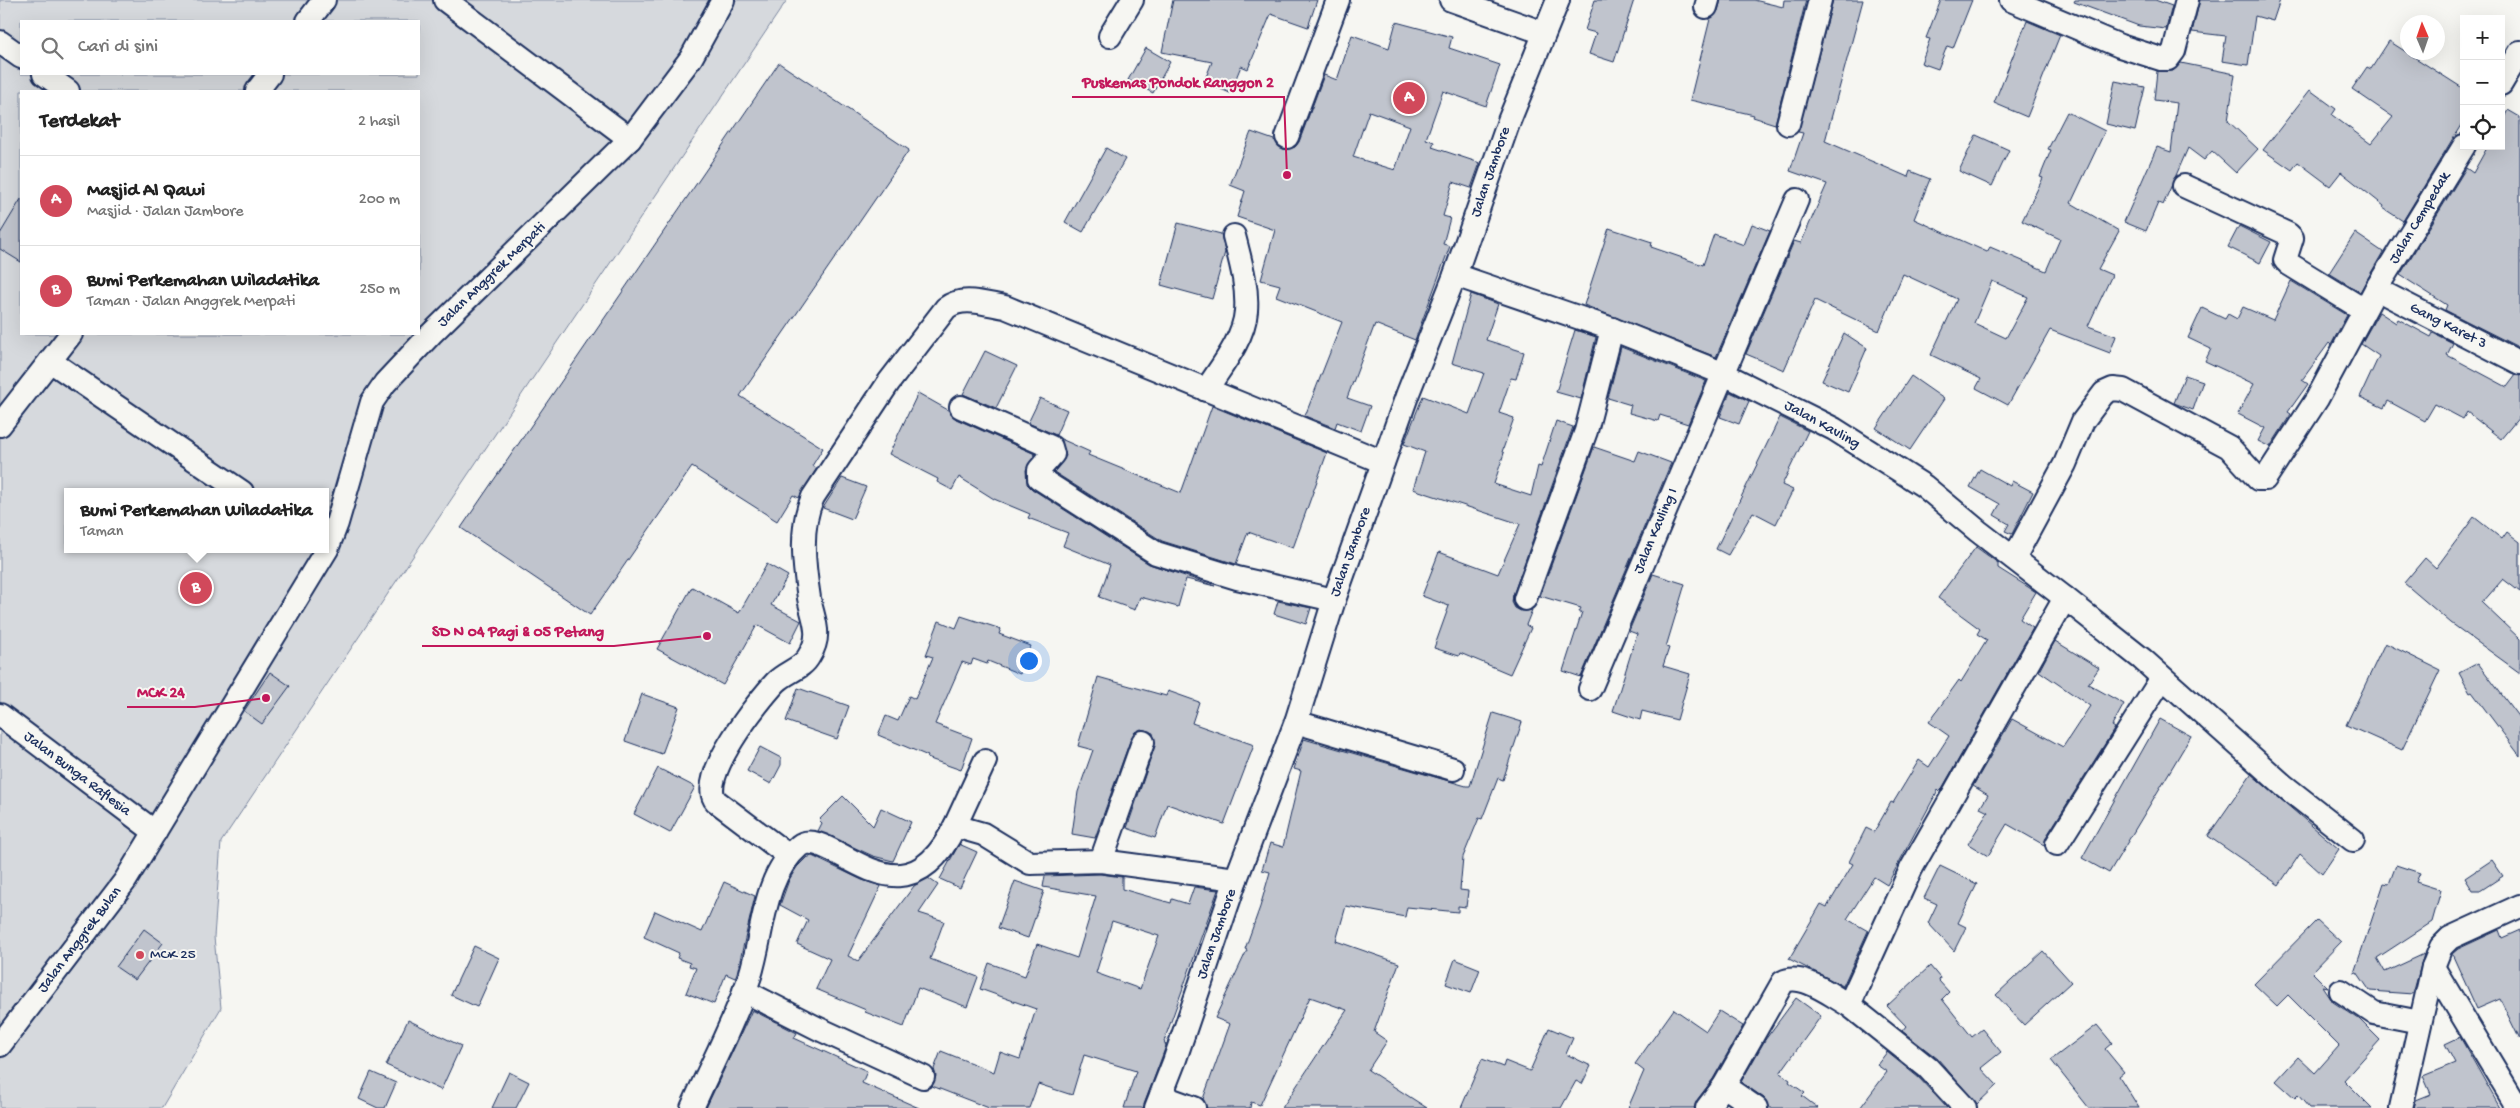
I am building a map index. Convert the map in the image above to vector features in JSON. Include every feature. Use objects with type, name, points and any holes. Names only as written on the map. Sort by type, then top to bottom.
[{"type":"street","points":[[309,20],[324,0]]},
{"type":"street","points":[[446,0],[630,139]]},
{"type":"street","name":"Jalan Anggrek Merpati","points":[[329,541],[337,523],[372,402],[385,383],[431,334],[630,139],[691,58],[723,0]]},
{"type":"street","points":[[1110,36],[1132,0]]},
{"type":"street","points":[[1287,137],[1338,0]]},
{"type":"street","points":[[1452,0],[1544,33]]},
{"type":"street","name":"Jalan Jambore","points":[[1158,1102],[1236,879],[1296,722],[1334,600],[1408,393],[1455,275],[1508,121],[1558,0]]},
{"type":"street","points":[[1788,124],[1820,0]]},
{"type":"street","points":[[2011,0],[2112,42],[2160,59],[2168,59],[2174,51],[2187,0]]},
{"type":"street","points":[[0,42],[20,56]]},
{"type":"street","points":[[2505,77],[2520,52]]},
{"type":"street","points":[[45,75],[67,90]]},
{"type":"street","points":[[258,90],[269,75]]},
{"type":"street","name":"Jalan Cempedak","points":[[2014,558],[2065,464],[2083,421],[2104,393],[2114,389],[2123,390],[2229,446],[2258,479],[2265,479],[2317,399],[2376,289],[2462,150]]},
{"type":"street","points":[[2184,186],[2288,234],[2292,238],[2286,260],[2289,264],[2364,310]]},
{"type":"street","name":"Jalan Kavling I","points":[[1590,689],[1722,373],[1797,200]]},
{"type":"street","points":[[1206,390],[1242,328],[1246,312],[1244,276],[1234,236]]},
{"type":"street","name":"Jalan Kavling","points":[[1455,275],[1612,329],[1722,373],[1834,429],[1924,486],[2066,598],[2142,659],[2283,785],[2353,840]]},
{"type":"street","name":"Gang Karet 3","points":[[2376,289],[2520,363]]},
{"type":"street","points":[[789,856],[716,801],[711,796],[710,788],[729,743],[777,682],[809,657],[818,627],[810,599],[804,541],[806,515],[813,497],[889,382],[946,308],[960,300],[1006,307],[1383,462]]},
{"type":"street","points":[[1525,599],[1586,431],[1612,329]]},
{"type":"street","points":[[0,425],[70,335]]},
{"type":"street","points":[[50,361],[236,488]]},
{"type":"street","points":[[962,407],[1051,447],[1053,454],[1039,470],[1038,478],[1156,553],[1237,578],[1334,600]]},
{"type":"street","name":"Jalan Anggrek Merpati","points":[[154,832],[323,553]]},
{"type":"street","points":[[1850,1005],[1911,869],[2066,598]]},
{"type":"street","points":[[2057,844],[2162,678]]},
{"type":"street","name":"Jalan Bunga Raflesia","points":[[0,715],[154,832]]},
{"type":"street","points":[[1296,722],[1453,769]]},
{"type":"street","points":[[1101,861],[1143,742]]},
{"type":"street","points":[[692,1108],[744,991],[758,948],[769,894],[789,856],[801,844],[811,842],[858,865],[886,874],[902,876],[923,866],[941,849],[955,826],[985,761]]},
{"type":"street","points":[[955,826],[983,834],[1030,863],[1101,861],[1236,879]]},
{"type":"street","name":"Jalan Anggrek Bulan","points":[[0,1046],[125,881],[154,832]]},
{"type":"street","points":[[2401,1108],[2433,967],[2441,947],[2450,938],[2520,906]]},
{"type":"street","points":[[2433,967],[2518,1108]]},
{"type":"street","points":[[1707,1108],[1724,1086],[1783,982],[1789,979],[1799,979],[1850,1005],[1928,1068],[1965,1108]]},
{"type":"street","points":[[744,991],[817,1028],[923,1077]]},
{"type":"street","points":[[2341,991],[2374,1013],[2420,1022]]},
{"type":"street","points":[[1724,1086],[1756,1108]]},
{"type":"street","points":[[1158,1102],[1194,1108]]},
{"type":"shaded area","points":[[0,0],[787,0],[221,842],[214,937],[221,1008],[162,1108],[0,1108]]},
{"type":"building","points":[[1173,0],[1317,0],[1308,27],[1271,14],[1248,69],[1241,66],[1230,93],[1204,82],[1212,62],[1162,52]]},
{"type":"building","points":[[1595,0],[1634,0],[1614,62],[1589,54],[1596,33],[1585,30]]},
{"type":"building","points":[[1721,0],[1754,0],[1783,7],[1784,0],[1806,0],[1775,124],[1753,117],[1754,115],[1690,100],[1710,19],[1718,11]]},
{"type":"building","points":[[1833,0],[1863,0],[1825,141],[1908,177],[1910,171],[1930,179],[1914,219],[1987,252],[1990,247],[2046,271],[2060,239],[2022,221],[2043,178],[2040,177],[2051,150],[2048,149],[2067,112],[2105,131],[2071,203],[2119,231],[2098,269],[2112,275],[2088,326],[2116,336],[2110,353],[2050,330],[2008,405],[1976,388],[1981,379],[1931,355],[1957,299],[1903,274],[1879,331],[1815,300],[1784,370],[1746,354],[1794,241],[1801,243],[1827,184],[1790,171],[1803,133],[1798,132]],"holes":[[[1992,281],[2028,297],[2006,338],[1974,323]]]},
{"type":"building","points":[[1941,0],[1972,0],[1953,48],[1947,46],[1938,69],[1921,63],[1930,39],[1926,38]]},
{"type":"building","points":[[2075,0],[2155,0],[2172,6],[2166,29],[2139,26],[2074,2]]},
{"type":"building","points":[[2200,0],[2280,0],[2273,21],[2255,16],[2248,65],[2222,61],[2226,36],[2192,32]]},
{"type":"building","points":[[2027,21],[2060,35],[2027,117],[1994,103]]},
{"type":"building","points":[[1396,22],[1452,37],[1449,48],[1500,65],[1486,106],[1443,91],[1426,139],[1434,142],[1432,147],[1480,163],[1471,188],[1453,182],[1443,216],[1450,218],[1443,244],[1450,246],[1415,340],[1375,324],[1347,398],[1370,406],[1361,431],[1337,422],[1335,428],[1305,416],[1342,322],[1276,296],[1280,285],[1261,280],[1275,230],[1237,217],[1245,191],[1230,185],[1251,132],[1274,140],[1283,149],[1295,147],[1299,142],[1324,75],[1337,80],[1352,35],[1389,48]],"holes":[[[1369,111],[1410,126],[1395,170],[1353,157]]]},
{"type":"building","points":[[2389,41],[2400,48],[2400,60],[2419,60],[2460,86],[2460,127],[2403,221],[2383,208],[2384,206],[2341,172],[2330,186],[2298,162],[2292,170],[2263,150],[2310,90],[2336,109],[2332,115],[2371,144],[2393,117],[2352,89],[2367,67],[2371,69]]},
{"type":"building","points":[[1146,48],[1170,62],[1153,93],[1128,80]]},
{"type":"building","points":[[779,63],[909,150],[740,396],[823,448],[812,466],[817,468],[799,498],[793,495],[777,521],[692,467],[590,615],[461,528]]},
{"type":"building","points":[[2181,63],[2235,74],[2228,121],[2258,149],[2236,173],[2212,151],[2204,160],[2188,148],[2163,205],[2158,203],[2146,231],[2124,222],[2157,147],[2171,152],[2177,103],[2154,100],[2157,71],[2173,71]]},
{"type":"building","points":[[2115,81],[2145,87],[2135,131],[2106,124]]},
{"type":"building","points":[[2508,110],[2520,117],[2520,348],[2445,310],[2447,305],[2400,275],[2466,168],[2473,173],[2486,150],[2505,150],[2505,116]]},
{"type":"building","points":[[1976,135],[2009,150],[1992,186],[1959,171]]},
{"type":"building","points":[[1106,148],[1125,159],[1083,232],[1065,222]]},
{"type":"building","points":[[20,201],[20,261],[0,249],[0,234]]},
{"type":"building","points":[[1178,223],[1221,234],[1225,252],[1212,299],[1161,285]]},
{"type":"building","points":[[1752,224],[1770,231],[1716,357],[1584,305],[1609,228],[1652,242],[1651,247],[1703,265],[1714,234],[1744,245]]},
{"type":"building","points":[[2239,226],[2271,242],[2260,263],[2228,247]]},
{"type":"building","points":[[2355,233],[2383,252],[2360,292],[2329,273]]},
{"type":"building","points":[[2291,281],[2347,315],[2331,345],[2329,343],[2302,380],[2308,384],[2288,412],[2291,414],[2270,447],[2258,441],[2265,428],[2238,414],[2254,384],[2205,361],[2211,349],[2188,338],[2202,308],[2225,319],[2228,314],[2237,319],[2243,307],[2273,320]]},
{"type":"building","points":[[1471,294],[1498,304],[1486,340],[1524,352],[1516,379],[1511,378],[1499,413],[1514,418],[1502,452],[1504,453],[1494,484],[1531,496],[1538,466],[1541,467],[1556,421],[1573,427],[1513,595],[1512,602],[1515,608],[1521,611],[1532,610],[1526,625],[1531,628],[1510,674],[1460,653],[1459,656],[1434,648],[1449,606],[1422,596],[1439,552],[1498,574],[1520,524],[1413,489],[1425,452],[1404,444],[1423,396],[1469,414],[1484,373],[1452,363]]},
{"type":"building","points":[[2379,312],[2396,323],[2398,319],[2431,337],[2433,333],[2453,343],[2447,355],[2507,387],[2516,375],[2520,376],[2520,416],[2501,439],[2467,412],[2463,419],[2435,404],[2425,421],[2388,401],[2384,408],[2360,397],[2379,356],[2361,344]]},
{"type":"building","points":[[1575,330],[1596,337],[1581,399],[1556,392]]},
{"type":"building","points":[[1844,333],[1867,348],[1848,392],[1822,381]]},
{"type":"building","points":[[1621,347],[1706,381],[1688,424],[1660,415],[1658,421],[1629,413],[1631,405],[1608,398]]},
{"type":"building","points":[[985,351],[1017,366],[996,408],[963,394]]},
{"type":"building","points":[[2185,375],[2203,381],[2193,410],[2174,403]]},
{"type":"building","points":[[1911,376],[1944,399],[1910,450],[1876,428]]},
{"type":"building","points":[[1730,392],[1749,401],[1739,424],[1720,417]]},
{"type":"building","points":[[918,393],[948,410],[956,419],[1035,454],[1026,470],[1027,484],[1032,489],[1149,564],[1215,586],[1186,579],[1178,607],[1140,597],[1135,610],[1099,597],[1110,565],[1063,546],[1068,533],[1028,518],[1030,514],[994,499],[959,477],[952,490],[937,482],[938,479],[889,454]]},
{"type":"building","points":[[1040,398],[1067,410],[1056,435],[1028,423]]},
{"type":"building","points":[[1212,406],[1327,453],[1293,548],[1248,532],[1236,564],[1162,541],[1054,472],[1066,456],[1061,439],[1090,452],[1088,455],[1181,493]]},
{"type":"building","points":[[1780,417],[1808,431],[1782,485],[1793,490],[1776,524],[1753,512],[1728,555],[1716,549]]},
{"type":"building","points":[[1594,447],[1635,461],[1639,451],[1671,463],[1581,677],[1563,671],[1582,612],[1579,612],[1581,608],[1540,596]]},
{"type":"building","points":[[1980,469],[2010,486],[2012,481],[2033,492],[2012,534],[2005,531],[2009,524],[1994,515],[2000,504],[1970,487]]},
{"type":"building","points":[[842,478],[866,487],[852,519],[823,508]]},
{"type":"building","points":[[2474,517],[2502,539],[2507,532],[2520,542],[2520,592],[2503,579],[2482,603],[2520,639],[2520,673],[2451,623],[2404,583],[2425,558],[2436,568]]},
{"type":"building","points":[[1976,547],[1998,563],[1998,568],[2036,592],[2020,619],[2033,628],[1940,792],[1938,790],[1887,885],[1874,877],[1847,919],[1868,931],[1843,986],[1789,959],[1821,904],[1827,907],[1853,864],[1849,862],[1866,828],[1874,832],[1919,760],[1929,767],[1949,736],[1929,722],[1959,680],[1961,682],[1987,640],[1977,634],[1980,629],[1938,598]]},
{"type":"building","points":[[767,564],[788,576],[771,605],[801,621],[790,643],[757,625],[723,685],[657,649],[692,587],[739,613]]},
{"type":"building","points":[[1653,574],[1685,584],[1666,647],[1669,648],[1663,666],[1690,674],[1677,720],[1642,711],[1640,720],[1613,711],[1637,634],[1629,631]]},
{"type":"building","points":[[1278,601],[1311,608],[1306,624],[1274,614]]},
{"type":"building","points":[[961,616],[1001,629],[999,634],[1031,646],[1020,674],[988,661],[987,664],[973,659],[971,665],[962,662],[935,724],[972,738],[961,770],[927,758],[928,756],[878,735],[886,716],[898,721],[909,696],[915,699],[933,657],[926,655],[939,621],[956,628]]},
{"type":"building","points":[[2055,641],[2099,668],[2088,684],[2124,704],[2112,726],[2115,728],[2046,837],[2044,845],[2007,824],[1988,856],[1968,844],[1988,812],[1980,808],[1988,795],[1973,786],[2012,719],[2063,747],[2090,706],[2039,671]]},
{"type":"building","points":[[2385,643],[2440,670],[2402,750],[2346,725]]},
{"type":"building","points":[[2478,663],[2520,719],[2520,756],[2472,692],[2470,693],[2459,673]]},
{"type":"building","points":[[270,672],[290,686],[262,724],[244,711]]},
{"type":"building","points":[[1098,677],[1166,696],[1168,691],[1199,702],[1192,723],[1254,745],[1224,824],[1167,804],[1155,838],[1127,828],[1155,746],[1153,733],[1141,729],[1135,732],[1131,738],[1095,838],[1072,834],[1078,792],[1093,750],[1078,746]]},
{"type":"building","points":[[798,688],[849,706],[837,739],[786,721]]},
{"type":"building","points":[[642,694],[679,707],[662,754],[625,741]]},
{"type":"building","points":[[1493,713],[1522,722],[1503,780],[1498,778],[1482,819],[1479,818],[1463,857],[1460,890],[1468,891],[1466,907],[1458,906],[1458,912],[1407,907],[1405,917],[1346,906],[1336,941],[1399,963],[1374,1032],[1387,1041],[1368,1070],[1427,1108],[1282,1108],[1347,1010],[1310,997],[1260,1105],[1251,1102],[1250,1108],[1207,1108],[1203,1099],[1230,1024],[1215,1018],[1247,950],[1245,949],[1270,872],[1262,870],[1270,843],[1283,847],[1301,771],[1294,769],[1304,739],[1470,786]]},
{"type":"building","points":[[2160,719],[2191,736],[2109,873],[2082,858]]},
{"type":"building","points":[[760,747],[781,758],[781,765],[771,784],[747,771]]},
{"type":"building","points":[[658,768],[695,787],[670,833],[634,814]]},
{"type":"building","points":[[2251,774],[2339,849],[2322,874],[2300,854],[2279,885],[2208,836]]},
{"type":"building","points":[[843,796],[873,826],[881,808],[911,822],[893,861],[873,856],[818,831],[822,823],[819,820]]},
{"type":"building","points":[[959,844],[977,852],[960,888],[940,879]]},
{"type":"building","points":[[812,856],[862,880],[881,886],[848,956],[858,961],[914,886],[928,878],[938,885],[919,913],[944,921],[930,959],[978,977],[967,1007],[918,988],[904,1027],[865,1012],[866,1010],[816,989],[830,959],[797,944],[808,920],[780,905],[789,880],[797,867],[806,858]]},
{"type":"building","points":[[2492,860],[2503,876],[2480,891],[2473,891],[2465,878]]},
{"type":"building","points":[[2396,865],[2420,873],[2416,882],[2441,890],[2432,922],[2377,958],[2385,972],[2424,954],[2413,994],[2370,991],[2357,972],[2354,973],[2384,883],[2389,884]]},
{"type":"building","points":[[1940,866],[1977,884],[1958,923],[1966,927],[1954,951],[1928,923],[1937,904],[1924,898]]},
{"type":"building","points":[[1100,874],[1122,877],[1122,889],[1171,903],[1172,899],[1188,904],[1194,887],[1218,890],[1164,1041],[1166,1046],[1143,1108],[1124,1108],[1136,1071],[1084,1055],[1072,1095],[1038,1084],[1029,1108],[989,1108],[932,1086],[936,1076],[934,1069],[941,1051],[994,1072],[1000,1052],[1020,1059],[1036,1009],[980,989],[989,963],[1025,976],[1037,944],[1077,958],[1096,896],[1043,887],[1045,876]],"holes":[[[1112,921],[1159,936],[1140,989],[1096,973]]]},
{"type":"building","points":[[1015,881],[1044,891],[1028,938],[998,928]]},
{"type":"building","points":[[724,882],[755,896],[737,973],[735,978],[726,974],[714,1004],[686,993],[696,968],[689,966],[690,963],[677,958],[679,953],[644,937],[655,911],[702,932]]},
{"type":"building","points":[[2317,920],[2341,942],[2312,972],[2328,988],[2323,987],[2333,1002],[2359,1019],[2380,1040],[2344,1080],[2372,1108],[2309,1108],[2298,1095],[2295,1098],[2276,1081],[2298,1057],[2315,1073],[2339,1046],[2288,995],[2277,1006],[2254,984]]},
{"type":"building","name":"MCK 25","points":[[144,929],[163,943],[135,980],[116,967]]},
{"type":"building","points":[[2499,930],[2502,938],[2520,930],[2520,1040],[2500,999],[2477,1009],[2452,954],[2458,949]]},
{"type":"building","points":[[474,946],[499,958],[477,1007],[451,995]]},
{"type":"building","points":[[2043,951],[2071,982],[2024,1025],[1996,995]]},
{"type":"building","points":[[1455,959],[1480,969],[1471,993],[1446,984]]},
{"type":"building","points":[[1930,966],[1940,978],[1939,981],[1949,992],[1942,999],[1972,1037],[1982,1029],[2001,1052],[1981,1068],[1997,1085],[1977,1104],[1938,1059],[1902,1031],[1906,1026],[1887,1006]]},
{"type":"building","points":[[1796,998],[1821,1016],[1780,1073],[1805,1093],[1802,1096],[1818,1108],[1769,1108],[1764,1098],[1741,1082],[1765,1040]]},
{"type":"building","points":[[1674,1009],[1706,1031],[1719,1011],[1743,1026],[1713,1079],[1697,1100],[1694,1108],[1628,1108],[1644,1071],[1635,1064]]},
{"type":"building","points":[[752,1010],[797,1033],[794,1038],[867,1071],[862,1083],[919,1108],[706,1108]]},
{"type":"building","points":[[408,1020],[461,1046],[441,1090],[386,1065]]},
{"type":"building","points":[[2097,1025],[2112,1043],[2105,1049],[2124,1072],[2119,1076],[2139,1108],[2089,1108],[2051,1060]]},
{"type":"building","points":[[1549,1028],[1573,1038],[1566,1054],[1591,1066],[1582,1084],[1576,1081],[1561,1108],[1461,1108],[1482,1059],[1503,1067],[1505,1061],[1530,1071]]},
{"type":"building","points":[[2460,1037],[2500,1108],[2414,1108],[2416,1100],[2431,1094],[2423,1076],[2455,1063],[2445,1044]]},
{"type":"building","points":[[1887,1052],[1919,1078],[1947,1108],[1860,1108],[1887,1072],[1877,1065]]},
{"type":"building","points":[[371,1072],[396,1083],[385,1108],[378,1108],[359,1099]]},
{"type":"building","points":[[509,1072],[529,1082],[516,1108],[492,1108]]},
{"type":"place","name":"Masjid Al Qawi","points":[[1409,98]]},
{"type":"place","name":"Puskemas Pondok Ranggon 2","points":[[1287,175]]},
{"type":"place","name":"Bumi Perkemahan Wiladatika","points":[[196,588]]},
{"type":"place","name":"SD N 04 Pagi & 05 Petang","points":[[707,636]]},
{"type":"place","name":"MCK 24","points":[[266,698]]},
{"type":"place","name":"MCK 25","points":[[140,955]]}]
